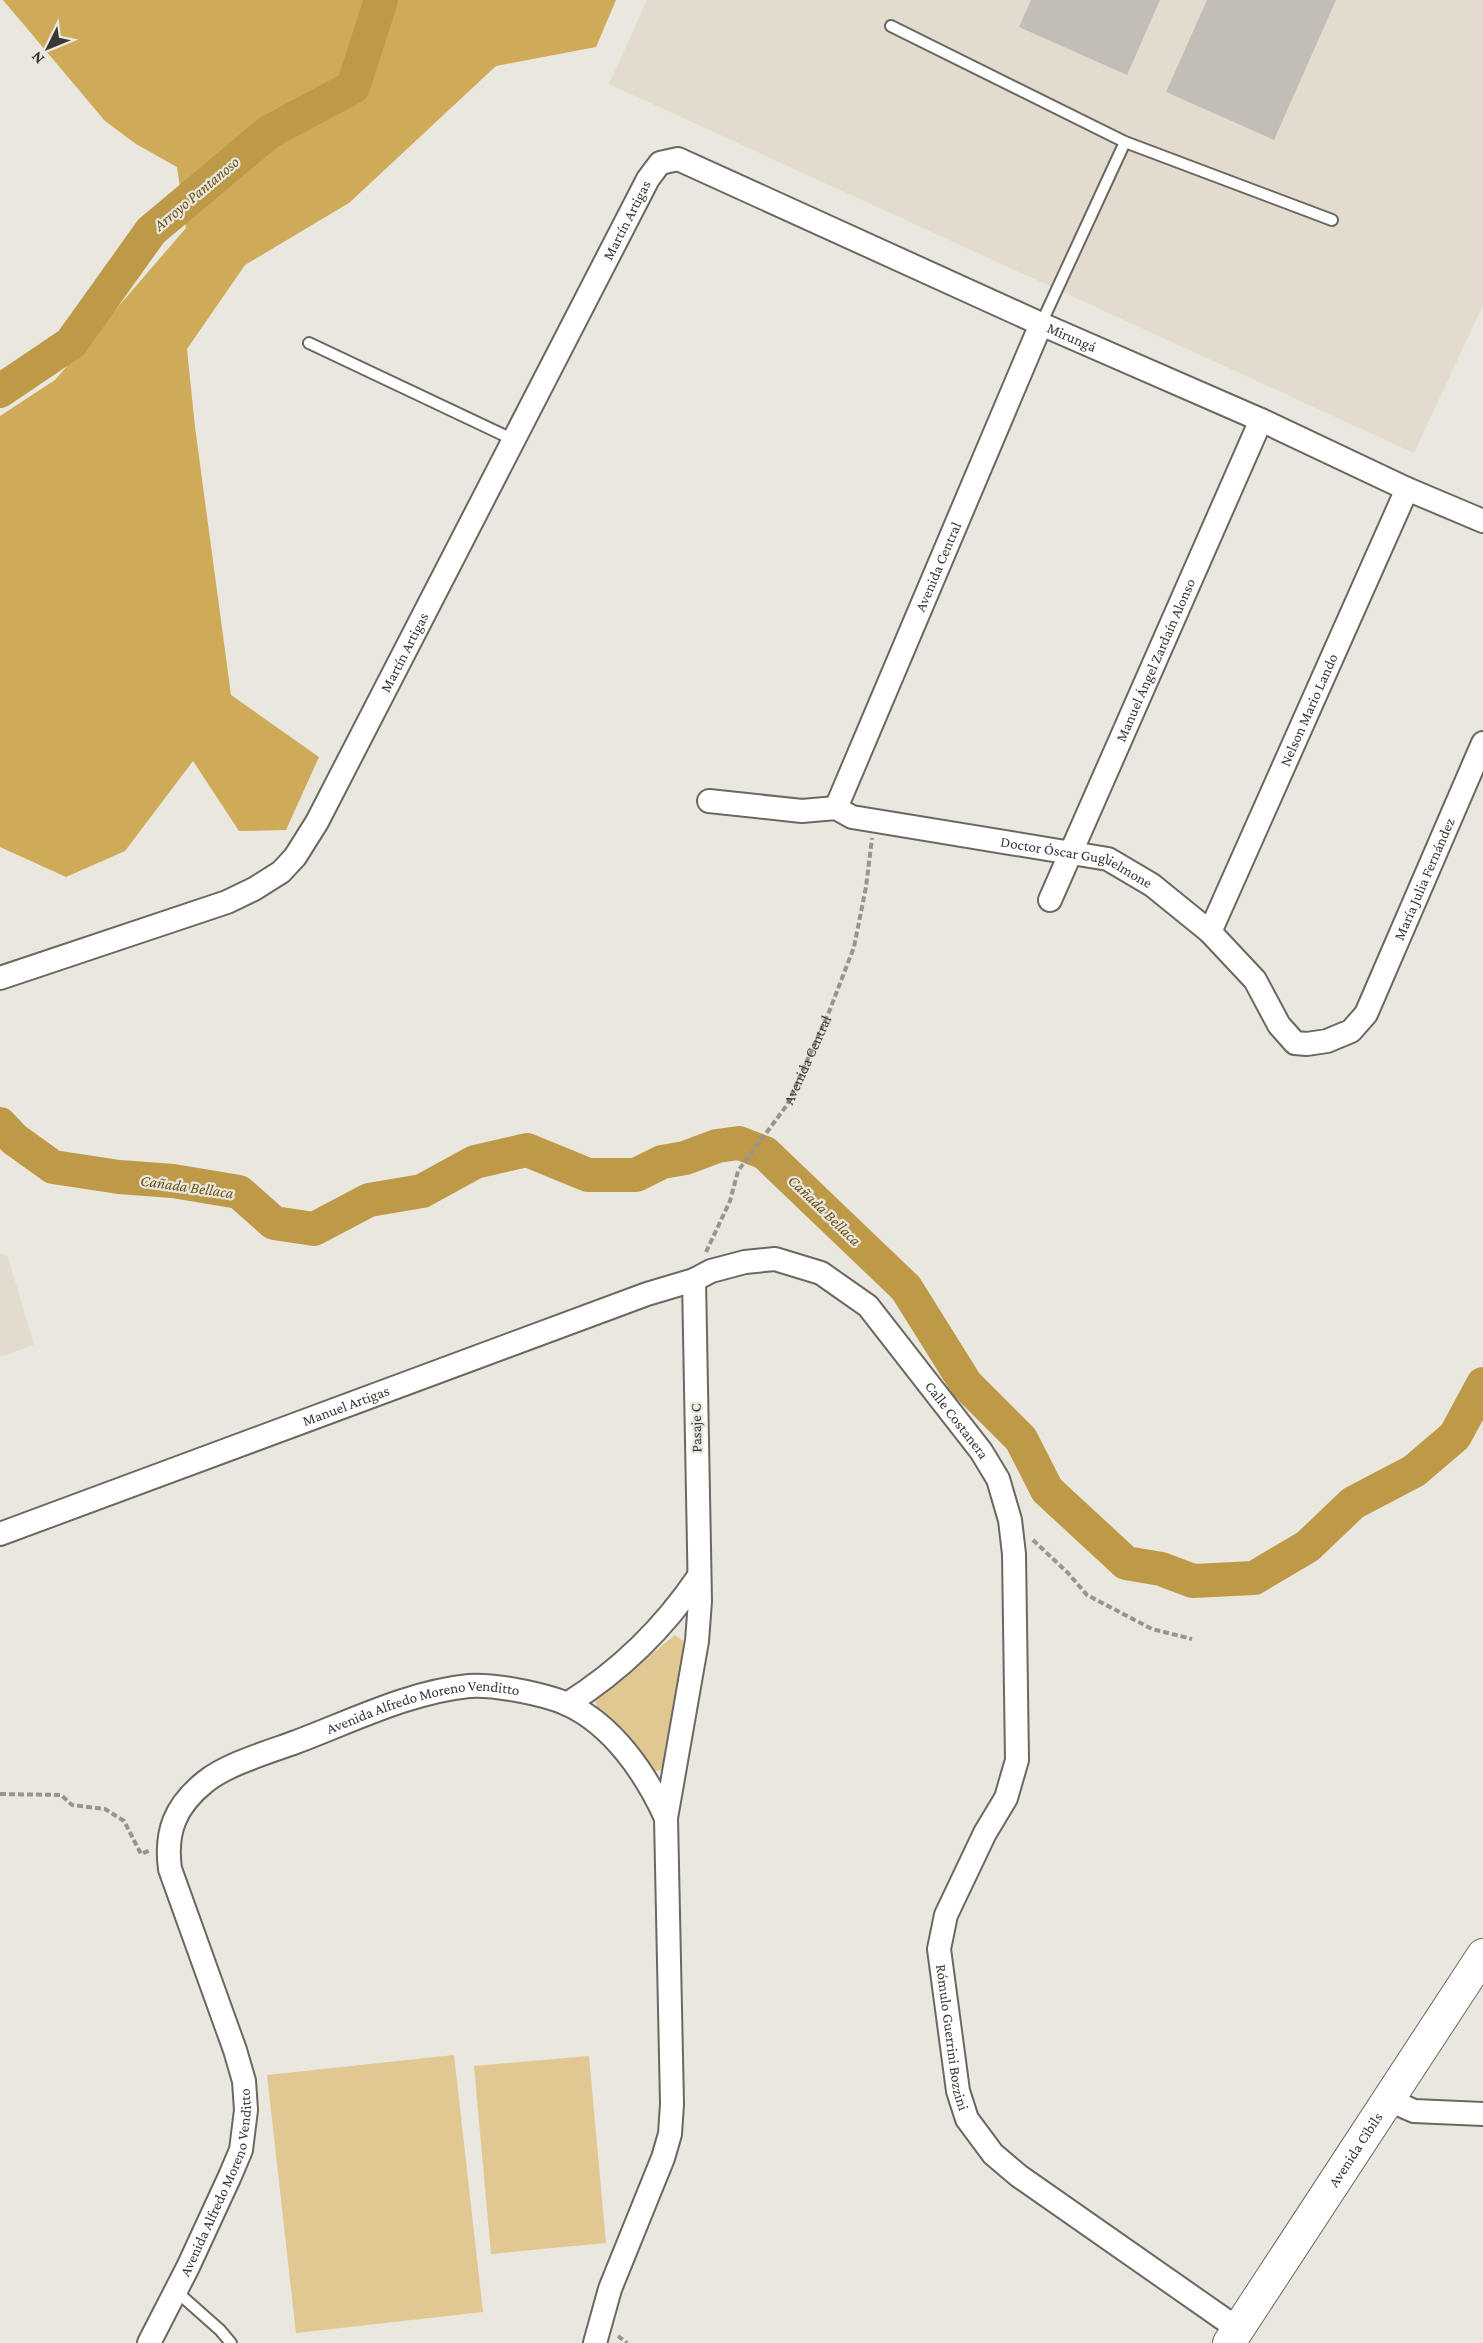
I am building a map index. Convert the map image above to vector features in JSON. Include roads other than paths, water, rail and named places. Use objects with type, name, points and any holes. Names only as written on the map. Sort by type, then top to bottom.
[{"type":"street","name":"Mirungá","points":[[660,163],[678,159],[1041,324],[1261,420],[1407,489],[1483,521]]},
{"type":"street","name":"Martín Artigas","points":[[0,978],[227,902],[281,872],[295,857],[317,822],[648,179],[660,163]]},
{"type":"street","name":"Avenida Central","points":[[836,808],[1041,324]]},
{"type":"street","name":"Manuel Ángel Zardaín Alonso","points":[[1050,900],[1261,420]]},
{"type":"street","name":"Nelson Mario Lando","points":[[1210,932],[1407,489]]},
{"type":"street","name":"María Julia Fernández","points":[[1366,1014],[1483,743]]},
{"type":"street","name":"Doctor Óscar Guglielmone","points":[[708,801],[802,811],[836,808],[852,818],[1108,859],[1152,885],[1210,932],[1255,980],[1279,1025],[1295,1042],[1307,1044],[1327,1041],[1351,1031],[1366,1014]]},
{"type":"street","name":"Calle Costanera","points":[[693,1280],[711,1271],[745,1262],[775,1259],[822,1273],[868,1306],[981,1451],[998,1479],[1010,1520]]},
{"type":"street","name":"Manuel Artigas","points":[[0,1533],[646,1294],[693,1280]]},
{"type":"street","name":"Pasaje C","points":[[666,1818],[697,1641],[700,1601],[693,1280]]},
{"type":"street","name":"Rómulo Guerrini Bozzini","points":[[1010,1520],[1014,1554],[1017,1760],[1006,1798],[985,1833],[946,1915],[939,1949],[958,2091],[967,2119],[993,2154],[1019,2176],[1233,2336]]},
{"type":"street","points":[[567,1704],[590,1689],[645,1642],[675,1610],[699,1576]]},
{"type":"street","name":"Avenida Alfredo Moreno Venditto","points":[[149,2343],[234,2168],[241,2150],[246,2110],[243,2081],[235,2050],[170,1869],[167,1844],[173,1819],[205,1781],[242,1762],[437,1690],[472,1686],[532,1693],[567,1704],[586,1716],[622,1748],[654,1791],[666,1818],[672,2104],[670,2134],[653,2185],[610,2289],[595,2343]]},
{"type":"street","name":"Avenida Cibils","points":[[1233,2336],[1483,1955]]},
{"type":"street","points":[[1389,2100],[1414,2111],[1483,2114]]},
{"type":"lane","points":[[891,26],[1125,142],[1332,220]]},
{"type":"lane","points":[[1041,324],[1125,142]]},
{"type":"lane","points":[[309,343],[514,440]]},
{"type":"lane","points":[[176,2291],[220,2330],[231,2343]]},
{"type":"waterway","name":"Arroyo Pantanoso","points":[[0,391],[71,343],[151,231],[269,132],[353,87],[381,0]]},
{"type":"waterway","name":"Cañada Bellaca","points":[[0,1124],[14,1139],[53,1167],[119,1177],[173,1181],[239,1192],[274,1223],[314,1229],[369,1200],[422,1191],[475,1162],[527,1150],[588,1175],[636,1175],[662,1162],[685,1158],[717,1146],[739,1143],[765,1153],[906,1288],[966,1384],[1021,1439],[1047,1490],[1126,1563],[1161,1569],[1193,1581],[1254,1578],[1308,1546],[1353,1503],[1414,1471],[1455,1436],[1483,1384]]}]
